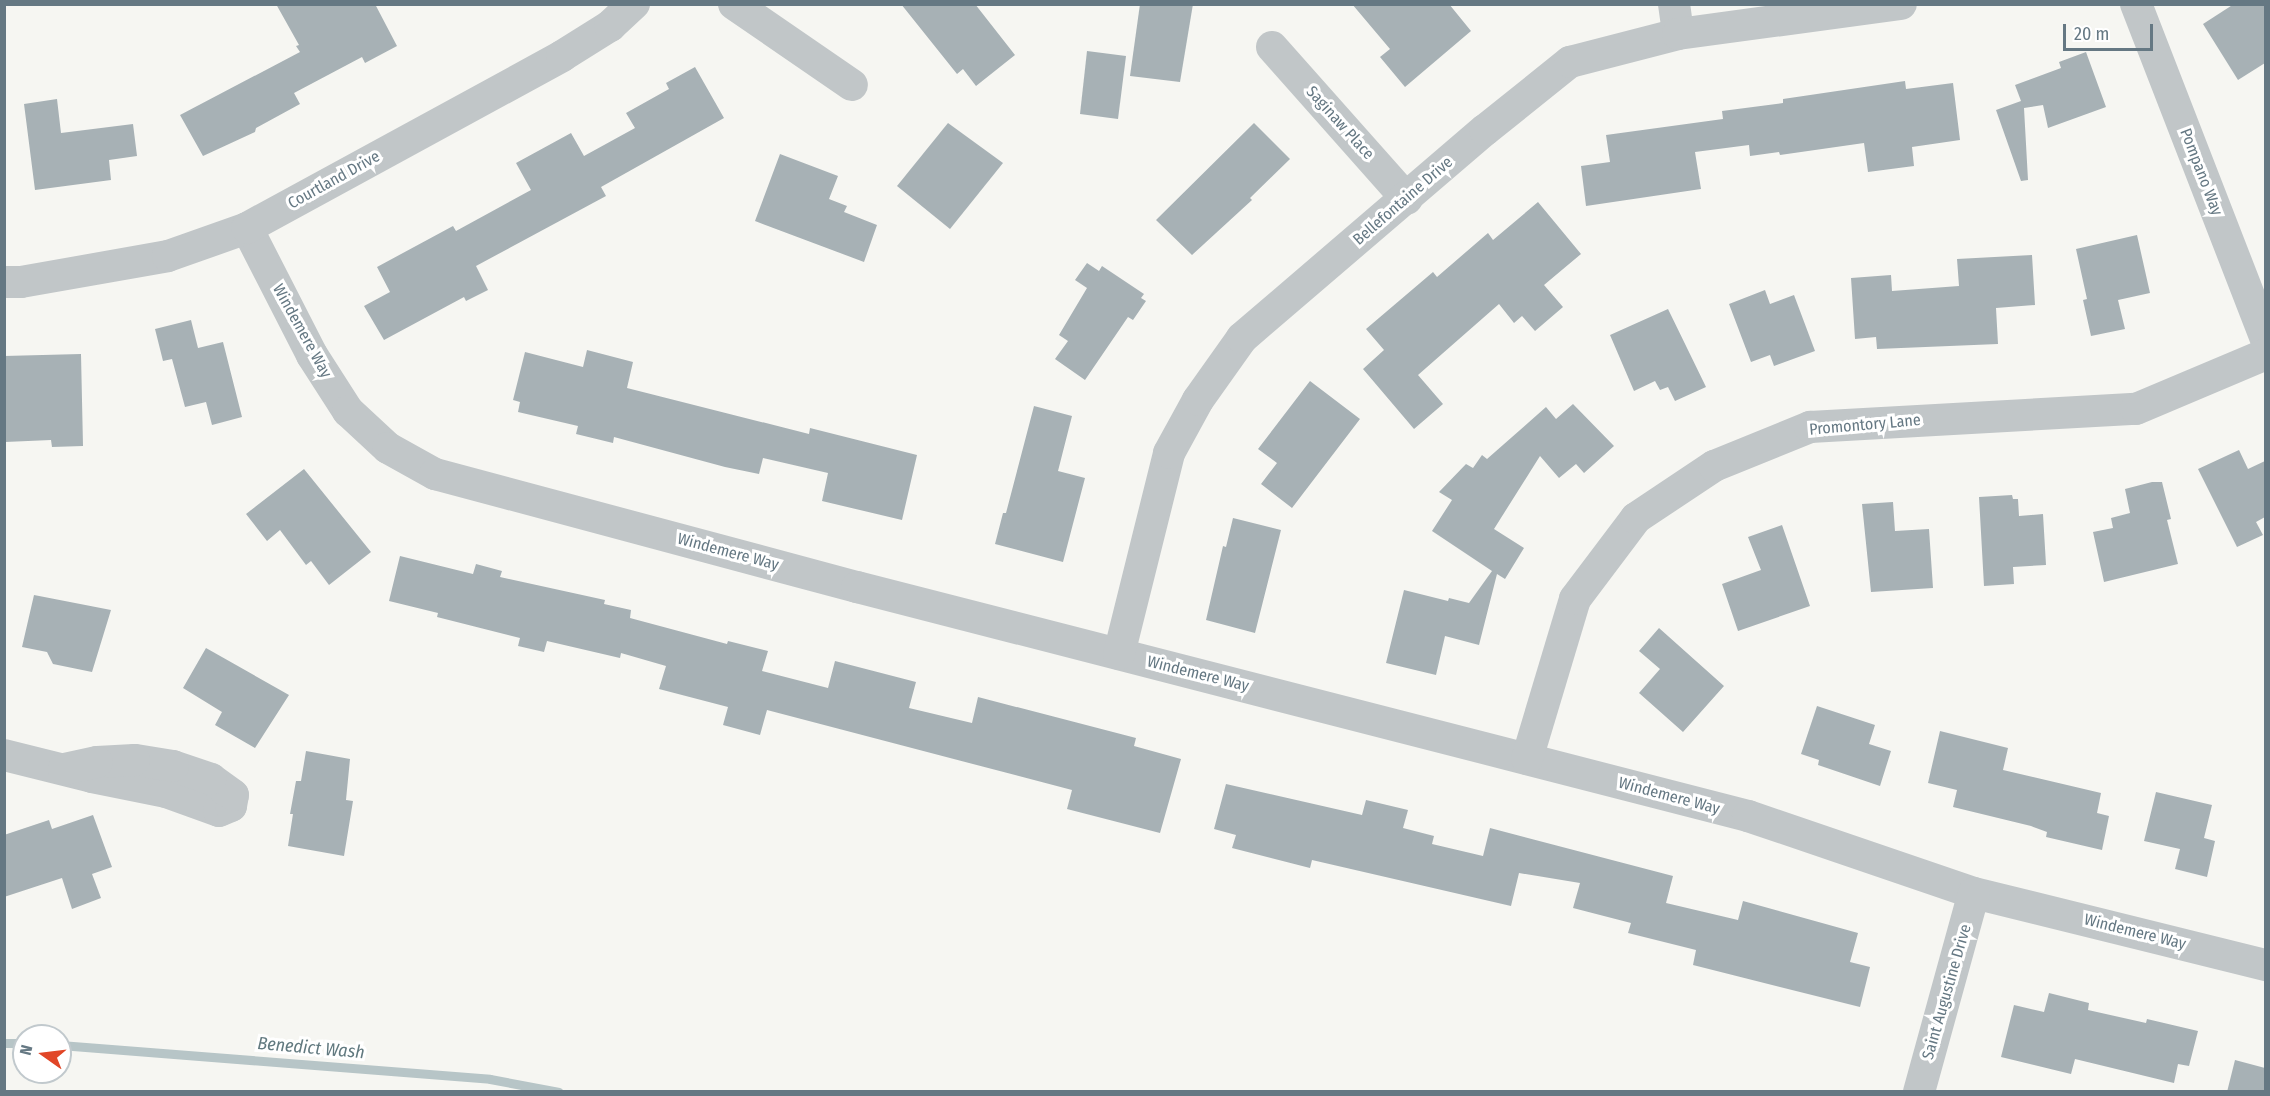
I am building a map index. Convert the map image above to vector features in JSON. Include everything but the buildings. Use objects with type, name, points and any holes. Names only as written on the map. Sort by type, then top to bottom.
[{"type":"street","name":"Courtland Drive","points":[[4,282],[21,282],[168,256],[247,228],[562,56],[610,26],[634,4]]},
{"type":"street","points":[[734,4],[852,85]]},
{"type":"street","name":"Bellefontaine Drive","points":[[1119,654],[1169,453],[1198,400],[1242,338],[1485,130],[1570,62],[1676,19],[1901,4]]},
{"type":"street","name":"Pompano Way","points":[[2136,4],[2265,340]]},
{"type":"street","name":"Saginaw Place","points":[[1272,47],[1407,199]]},
{"type":"street","name":"Windemere Way","points":[[247,228],[312,355],[348,411],[388,448],[435,474],[1748,816],[1974,893],[2265,965]]},
{"type":"street","name":"Promontory Lane","points":[[1527,759],[1575,599],[1636,518],[1714,466],[1810,427],[2136,409],[2265,354]]},
{"type":"street","points":[[4,755],[64,769]]},
{"type":"street","name":"Saint Augustine Drive","points":[[1919,1092],[1974,893]]},
{"type":"waterway","name":"Benedict Wash","points":[[4,1043],[12,1043]]},
{"type":"waterway","name":"Benedict Wash","points":[[72,1046],[490,1079],[559,1092]]}]
